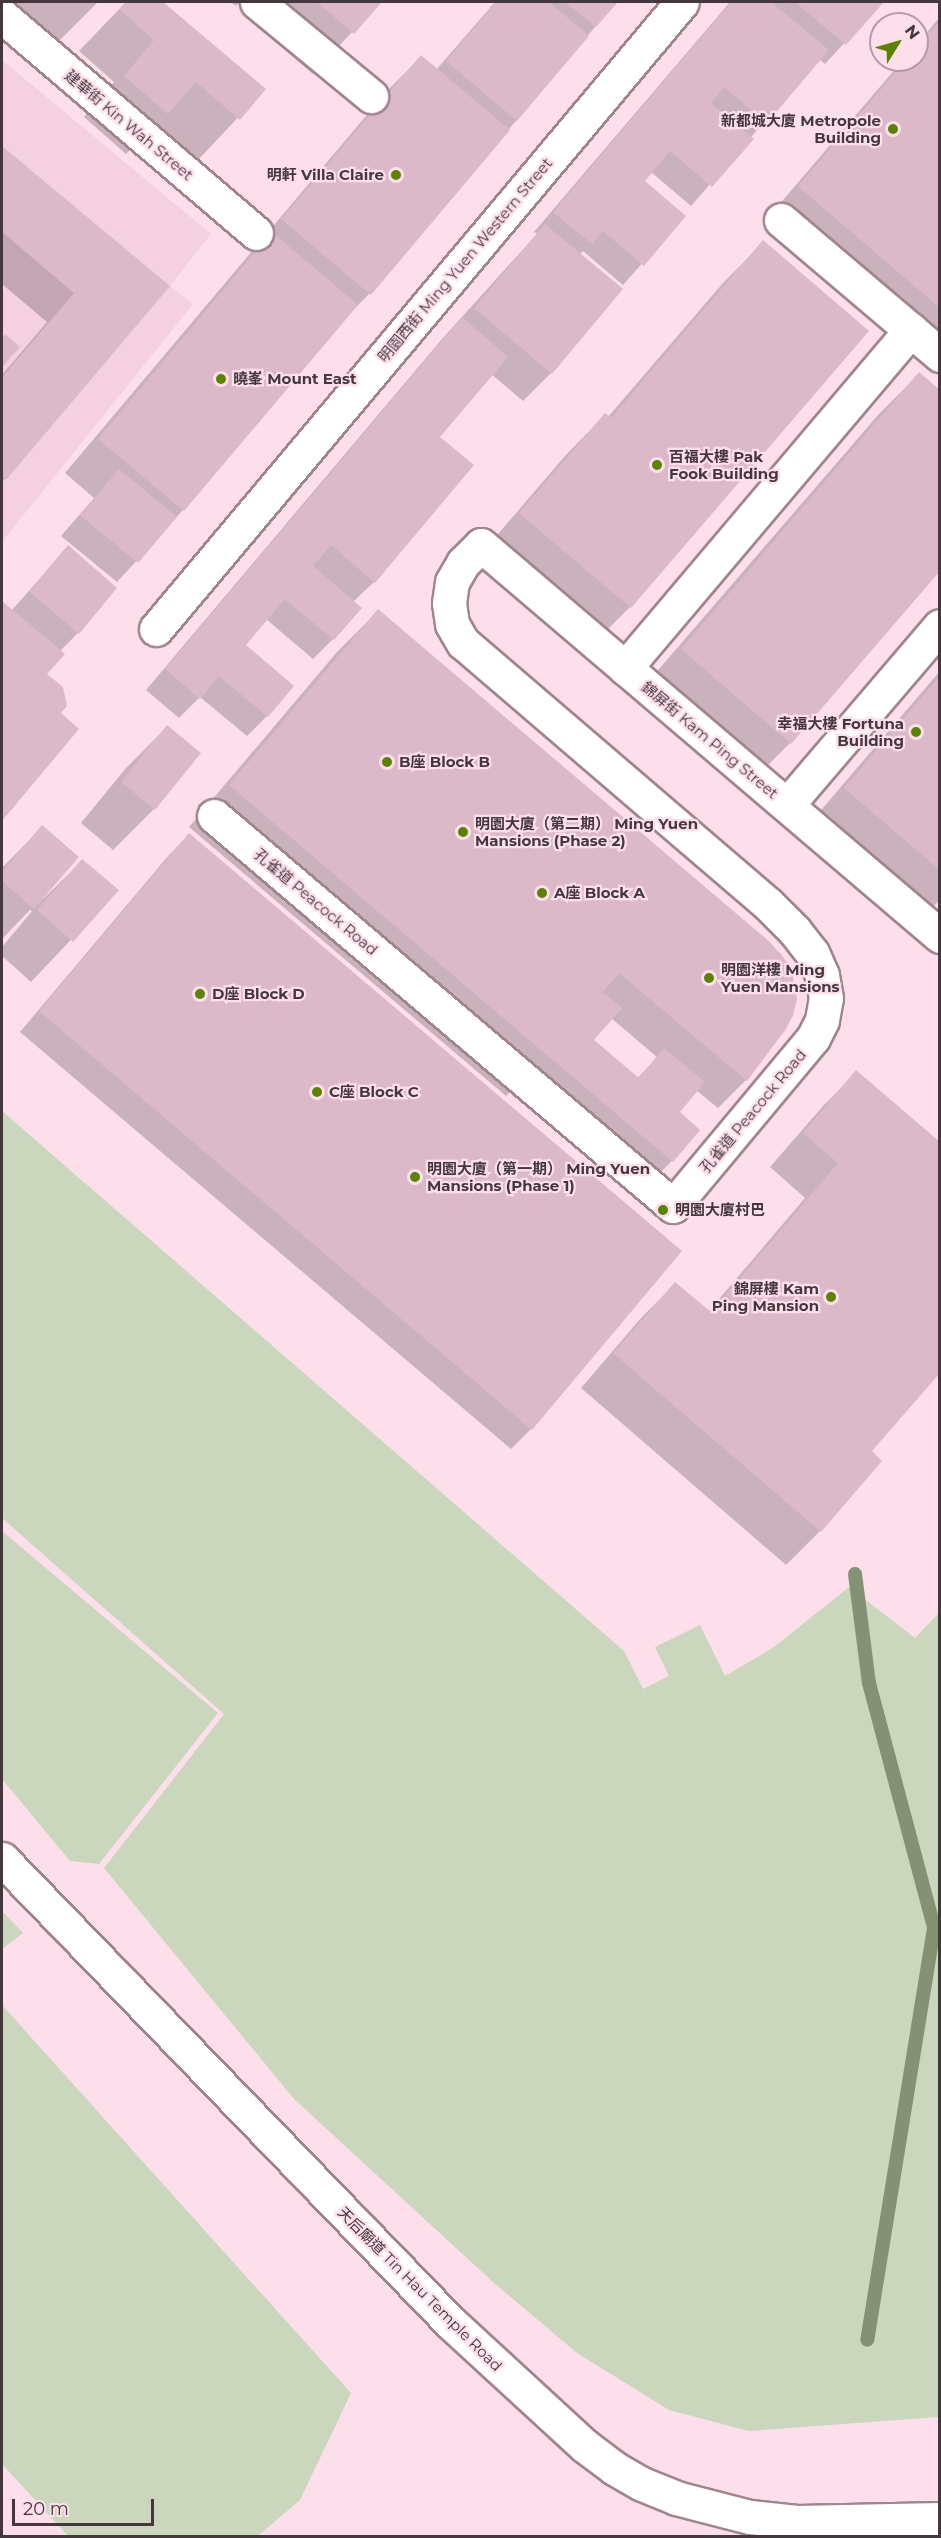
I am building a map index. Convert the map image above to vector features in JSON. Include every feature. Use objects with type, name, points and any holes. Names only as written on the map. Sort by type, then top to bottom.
[{"type":"street","points":[[257,2],[371,96]]},
{"type":"street","name":"明園西街 Ming Yuen Western Street","points":[[156,629],[682,2]]},
{"type":"street","name":"建華街 Kin Wah Street","points":[[2,16],[256,233]]},
{"type":"street","points":[[781,220],[939,355]]},
{"type":"street","points":[[625,668],[911,330]]},
{"type":"street","name":"錦屏街 Kam Ping Street","points":[[481,545],[939,936]]},
{"type":"street","name":"孔雀道 Peacock Road","points":[[214,816],[673,1206],[798,1059],[813,1038],[822,1020],[826,998],[822,975],[812,953],[795,931],[768,904],[463,643],[452,624],[449,603],[452,582],[463,563],[481,545]]},
{"type":"street","points":[[787,805],[939,626]]},
{"type":"street","name":"天后廟道 Tin Hau Temple Road","points":[[2,1859],[450,2322],[585,2446],[614,2468],[642,2484],[676,2498],[750,2517],[797,2522],[866,2523],[939,2519]]},
{"type":"shaded area","points":[[2,60],[211,234],[170,286],[193,304],[2,542]]},
{"type":"green space","points":[[2,1111],[624,1651],[643,1689],[669,1676],[655,1647],[700,1625],[725,1676],[774,1647],[849,1587],[915,1638],[939,1613],[939,2417],[749,2431],[669,2410],[577,2353],[494,2283],[294,2099],[104,1868],[224,1714],[2,1518]]},
{"type":"green space","points":[[2,1531],[218,1713],[99,1864],[70,1861],[2,1779]]},
{"type":"green space","points":[[2,1911],[23,1933],[2,1949]]},
{"type":"green space","points":[[2,2005],[351,2393],[300,2500],[258,2536],[68,2536],[2,2464]]},
{"type":"building","points":[[126,2],[163,2],[266,89],[240,120],[196,82],[168,114],[124,76],[154,40],[119,9]]},
{"type":"building","points":[[317,2],[382,2],[354,34]]},
{"type":"building","points":[[496,2],[549,2],[589,36],[517,121],[446,61]]},
{"type":"building","points":[[565,2],[618,2],[596,27]]},
{"type":"building","points":[[731,2],[771,2],[829,50],[767,123],[724,87],[711,103],[754,139],[712,187],[670,151],[645,181],[686,216],[644,266],[603,231],[592,244],[553,212]]},
{"type":"building","points":[[795,2],[884,2],[875,12],[869,12],[869,19],[846,45]]},
{"type":"building","name":"新都城大廈 Metropole Building","points":[[940,21],[940,308],[798,186],[896,72],[929,72],[929,33]]},
{"type":"building","name":"明軒 Villa Claire","points":[[421,55],[510,130],[371,295],[281,219]]},
{"type":"building","points":[[2,146],[170,286],[6,480],[2,476],[2,377],[74,293],[2,232]]},
{"type":"building","points":[[545,224],[623,289],[552,374],[474,308]]},
{"type":"building","name":"曉峯 Mount East","points":[[272,232],[358,305],[184,511],[98,439]]},
{"type":"building","name":"百福大樓 Pak Fook Building","points":[[763,240],[869,331],[631,608],[519,513],[605,413],[611,418]]},
{"type":"building","points":[[462,317],[508,357],[440,437],[474,465],[375,583],[331,545],[313,566],[362,608],[334,640],[285,599],[246,645],[294,686],[268,717],[219,676],[200,699],[165,669]]},
{"type":"building","points":[[5,334],[20,347],[2,367],[2,338]]},
{"type":"building","points":[[919,372],[940,390],[940,571],[791,744],[681,649]]},
{"type":"building","points":[[119,469],[177,517],[138,563],[80,515]]},
{"type":"building","points":[[68,545],[117,588],[79,634],[29,591]]},
{"type":"building","points":[[2,601],[65,654],[47,674],[63,687],[67,706],[61,713],[79,729],[2,821]]},
{"type":"building","name":"明園大廈（第二期） Ming Yuen Mansions (Phase 2)","points":[[378,609],[770,942],[791,967],[797,999],[793,1015],[786,1029],[747,1081],[619,973],[603,992],[622,1008],[594,1040],[639,1078],[664,1048],[705,1082],[680,1112],[700,1130],[673,1162],[229,785]]},
{"type":"building","name":"幸福大樓 Fortuna Building","points":[[940,676],[940,870],[844,788]]},
{"type":"building","points":[[167,725],[201,753],[155,810],[121,782]]},
{"type":"building","points":[[42,825],[79,857],[34,909],[2,881],[2,872]]},
{"type":"building","name":"明園大廈（第一期） Ming Yuen Mansions (Phase 1)","points":[[189,833],[682,1251],[532,1430],[39,1011]]},
{"type":"building","points":[[82,859],[119,890],[73,942],[37,910]]},
{"type":"building","name":"錦屏樓 Kam Ping Mansion","points":[[856,1070],[940,1142],[940,1373],[872,1451],[882,1461],[821,1532],[613,1353],[675,1282],[711,1312],[838,1163],[803,1133]]},
{"type":"waterway","points":[[855,1574],[869,1683],[934,1928],[867,2340]]},
{"type":"place","name":"新都城大廈 Metropole Building","points":[[893,129]]},
{"type":"place","name":"明軒 Villa Claire","points":[[396,175]]},
{"type":"place","name":"曉峯 Mount East","points":[[221,379]]},
{"type":"place","name":"百福大樓 Pak Fook Building","points":[[657,465]]},
{"type":"place","name":"幸福大樓 Fortuna Building","points":[[916,732]]},
{"type":"place","name":"B座 Block B","points":[[387,762]]},
{"type":"place","name":"明園大廈（第二期） Ming Yuen Mansions (Phase 2)","points":[[463,832]]},
{"type":"place","name":"A座 Block A","points":[[542,893]]},
{"type":"place","name":"明園洋樓 Ming Yuen Mansions","points":[[709,978]]},
{"type":"place","name":"D座 Block D","points":[[200,994]]},
{"type":"place","name":"C座 Block C","points":[[317,1092]]},
{"type":"place","name":"明園大廈（第一期） Ming Yuen Mansions (Phase 1)","points":[[415,1177]]},
{"type":"place","name":"明園大廈村巴","points":[[663,1210]]},
{"type":"place","name":"錦屏樓 Kam Ping Mansion","points":[[831,1297]]}]
